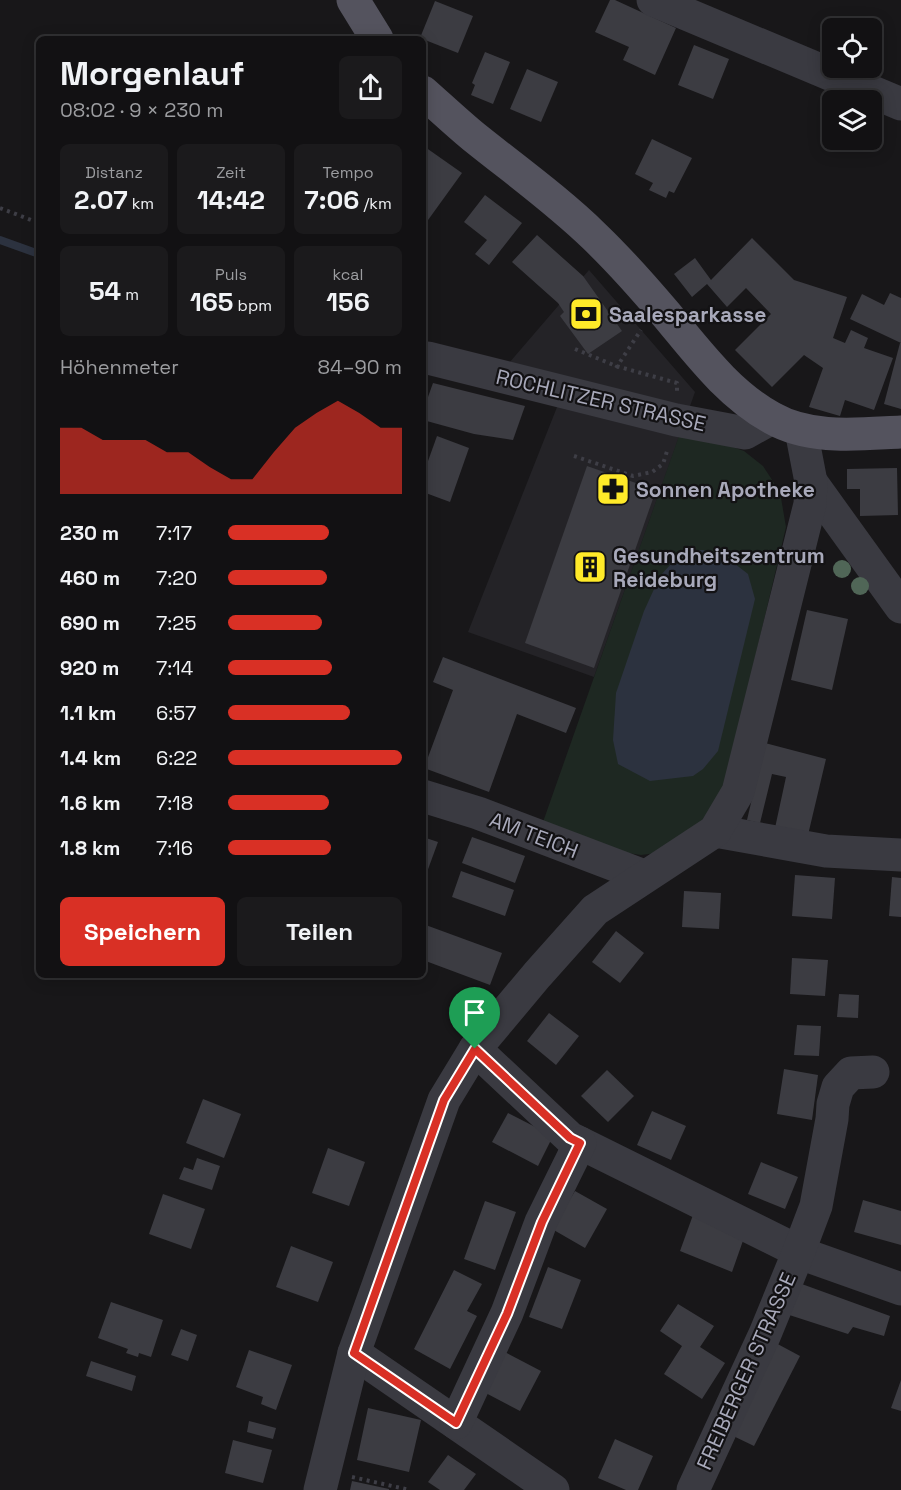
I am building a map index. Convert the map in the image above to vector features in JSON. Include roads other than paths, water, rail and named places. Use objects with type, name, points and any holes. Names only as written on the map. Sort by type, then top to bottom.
[{"type":"main road","points":[[353,0],[375,36]]},
{"type":"main road","points":[[426,95],[472,135],[554,200],[595,237],[664,312],[709,366],[742,398],[787,424],[838,434],[901,432]]},
{"type":"street","points":[[653,0],[901,104]]},
{"type":"street","name":"ROCHLITZER STRASSE","points":[[428,358],[676,420],[744,433],[787,424]]},
{"type":"street","points":[[787,424],[811,482],[901,607]]},
{"type":"street","points":[[322,1480],[354,1353],[444,1100],[475,1049],[595,910],[715,831],[738,792],[810,504],[811,482]]},
{"type":"street","name":"AM TEICH","points":[[426,797],[478,813],[644,876]]},
{"type":"street","points":[[715,831],[826,851],[901,855]]},
{"type":"street","name":"FREIBERGER STRASSE","points":[[475,1049],[570,1138],[799,1251],[901,1289]]},
{"type":"street","points":[[799,1251],[816,1206],[833,1104],[838,1087],[851,1072],[873,1072]]},
{"type":"street","points":[[456,1423],[507,1314],[542,1222],[580,1143]]},
{"type":"street","name":"FREIBERGER STRASSE","points":[[693,1490],[765,1334],[799,1251]]},
{"type":"street","points":[[354,1353],[553,1490]]},
{"type":"water","points":[[703,550],[730,560],[748,574],[755,599],[718,751],[703,769],[693,776],[650,781],[618,764],[613,740],[616,693],[644,611],[660,576],[683,551]]},
{"type":"waterway","points":[[0,240],[36,253]]},
{"type":"place","name":"Saalesparkasse","points":[[586,314]]},
{"type":"place","name":"Sonnen Apotheke","points":[[613,489]]},
{"type":"place","name":"Gesundheitszentrum Reideburg","points":[[590,567]]}]
